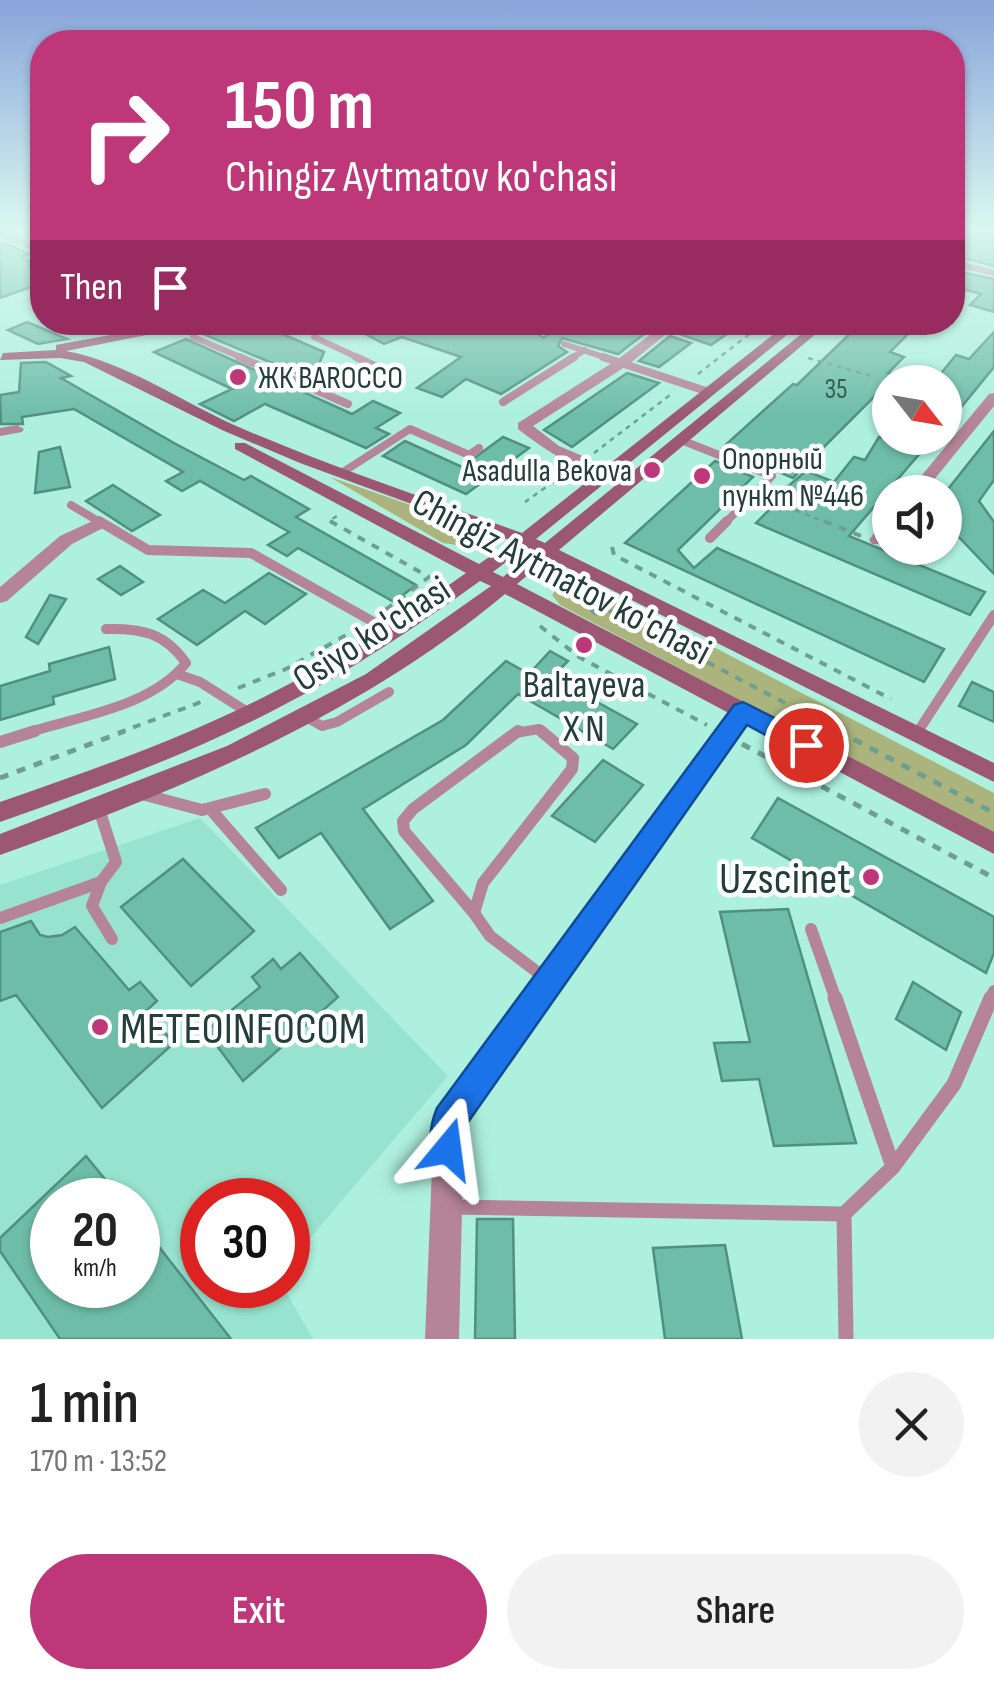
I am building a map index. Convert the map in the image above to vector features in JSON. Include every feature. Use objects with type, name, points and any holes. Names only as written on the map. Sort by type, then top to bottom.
[{"type":"main road","points":[[1,357],[139,335]]},
{"type":"main road","name":"Osiyo ko'chasi","points":[[0,812],[119,770],[250,714],[394,633],[480,573],[781,335]]},
{"type":"main road","name":"Osiyo ko'chasi","points":[[0,845],[235,752],[306,717],[410,654],[504,586],[808,335]]},
{"type":"main road","points":[[100,364],[96,356],[101,348],[129,337]]},
{"type":"main road","name":"Chingiz Aytmatov ko'chasi","points":[[1,357],[66,354],[100,364],[227,427],[523,539],[994,773]]},
{"type":"main road","name":"Chingiz Aytmatov ko'chasi","points":[[100,364],[216,434],[994,844]]},
{"type":"main road","points":[[313,482],[315,471],[338,470]]},
{"type":"street","points":[[608,472],[554,449],[523,426],[658,335]]},
{"type":"street","points":[[930,475],[994,397]]},
{"type":"street","points":[[0,432],[17,429]]},
{"type":"street","points":[[0,597],[66,540],[99,523]]},
{"type":"street","points":[[442,1339],[449,1120],[743,712]]},
{"type":"lane","points":[[194,335],[348,404]]},
{"type":"lane","points":[[316,335],[373,365]]},
{"type":"lane","points":[[564,344],[709,392]]},
{"type":"lane","points":[[503,402],[585,350]]},
{"type":"lane","points":[[338,470],[410,429],[468,455],[478,448]]},
{"type":"lane","points":[[681,440],[772,476],[710,538]]},
{"type":"lane","points":[[71,505],[148,550],[252,553],[394,633]]},
{"type":"lane","points":[[916,735],[994,615]]},
{"type":"lane","points":[[0,742],[152,693],[186,663],[173,643],[140,627],[106,629]]},
{"type":"lane","points":[[177,674],[200,682],[250,714]]},
{"type":"lane","points":[[306,717],[322,726],[337,722],[389,692]]},
{"type":"lane","points":[[474,913],[483,883],[572,769],[573,758],[539,729],[519,730],[413,808],[403,821],[404,831],[490,936],[550,982]]},
{"type":"lane","points":[[138,793],[190,812],[213,812],[266,794]]},
{"type":"lane","points":[[99,809],[116,862],[101,882],[92,906],[112,940]]},
{"type":"lane","points":[[213,812],[281,890]]},
{"type":"lane","points":[[0,918],[101,882]]},
{"type":"lane","points":[[810,929],[893,1167]]},
{"type":"lane","points":[[445,1207],[844,1214],[893,1167],[954,1084],[994,991]]},
{"type":"lane","points":[[844,1214],[846,1339]]},
{"type":"path","points":[[526,502],[749,335]]},
{"type":"path","points":[[808,358],[872,376]]},
{"type":"path","points":[[754,493],[872,540]]},
{"type":"path","points":[[0,778],[286,669],[371,620],[429,577],[329,521],[354,504]]},
{"type":"path","points":[[612,547],[614,555],[892,700]]},
{"type":"path","points":[[573,592],[589,600],[605,598],[610,603],[608,610]]},
{"type":"path","points":[[589,600],[591,610],[608,610],[994,814]]},
{"type":"path","points":[[536,623],[580,658],[994,878]]},
{"type":"shaded area","points":[[330,477],[465,524],[472,535],[457,545],[443,543]]},
{"type":"shaded area","points":[[577,576],[994,793],[994,835],[560,605],[552,595],[562,582]]},
{"type":"shaded area","points":[[200,818],[448,1076],[310,1238],[310,1178],[180,1178],[180,1308],[295,1308],[313,1339],[0,1339],[0,885]]},
{"type":"building","points":[[972,291],[994,291],[994,312],[970,305],[981,294]]},
{"type":"building","points":[[27,322],[30,335],[67,339],[38,344],[8,330]]},
{"type":"building","points":[[994,332],[994,367],[962,406],[962,365],[948,365],[956,355],[969,359]]},
{"type":"building","points":[[205,335],[285,335],[324,352],[310,379]]},
{"type":"building","points":[[367,335],[643,335],[618,354],[562,338],[558,346],[567,352],[501,394],[466,379],[442,397],[417,388],[461,357],[402,337],[384,344]]},
{"type":"building","points":[[682,335],[725,335],[711,345]]},
{"type":"building","points":[[849,335],[907,335],[890,352],[904,357],[896,365],[872,365],[872,399],[793,478],[722,448],[793,384],[797,385]]},
{"type":"building","points":[[670,336],[691,343],[659,367],[639,361]]},
{"type":"building","name":"ЖК BAROCCO","points":[[186,339],[352,414],[373,401],[400,413],[376,428],[389,434],[366,448],[265,404],[234,421],[200,404],[232,389],[154,352]]},
{"type":"building","points":[[46,362],[71,376],[61,378],[174,443],[244,480],[251,476],[309,509],[296,517],[416,585],[394,602],[298,548],[287,556],[268,545],[289,532],[200,481],[182,491],[166,481],[183,472],[74,409],[22,417],[23,424],[1,424],[0,395],[19,392],[21,363]]},
{"type":"building","points":[[627,373],[659,383],[572,447],[544,430]]},
{"type":"building","points":[[994,431],[994,480],[979,501],[994,522],[994,574],[962,540],[959,475]]},
{"type":"building","points":[[503,437],[529,448],[466,494],[383,456],[405,441],[462,467]]},
{"type":"building","points":[[60,447],[70,487],[35,493],[39,452]]},
{"type":"building","points":[[872,448],[872,455],[918,455],[901,475],[872,475],[872,509],[849,536],[872,545],[872,565],[919,565],[985,592],[970,615],[756,523],[779,500],[774,498],[806,471],[834,482],[854,457],[865,460]]},
{"type":"building","points":[[715,461],[753,477],[678,550],[694,568],[717,548],[944,649],[924,682],[625,543]]},
{"type":"building","points":[[113,485],[160,515],[132,531],[86,501]]},
{"type":"building","points":[[120,566],[143,582],[121,595],[98,579]]},
{"type":"building","points":[[269,573],[306,594],[265,624],[245,611],[197,645],[158,619],[203,590],[225,603]]},
{"type":"building","points":[[50,595],[66,599],[38,644],[26,637]]},
{"type":"building","points":[[109,647],[115,679],[53,697],[54,704],[0,720],[0,686],[50,671],[49,664]]},
{"type":"building","points":[[550,651],[568,661],[552,677],[637,724],[613,749],[518,694],[466,745],[363,809],[433,901],[390,929],[321,833],[279,858],[256,828],[443,720],[506,661],[529,674]]},
{"type":"building","points":[[972,682],[994,692],[994,722],[959,706]]},
{"type":"building","points":[[603,760],[643,785],[595,842],[552,816]]},
{"type":"building","name":"Uzscinet","points":[[778,798],[994,917],[994,953],[986,973],[752,838]]},
{"type":"building","points":[[183,859],[254,931],[191,986],[121,907]]},
{"type":"building","points":[[788,909],[856,1143],[774,1146],[759,1079],[722,1081],[714,1043],[750,1042],[720,912]]},
{"type":"building","name":"METEOINFOCOM","points":[[31,921],[40,935],[48,937],[75,927],[129,990],[140,982],[157,1001],[146,1011],[174,1043],[102,1108],[16,995],[0,1001],[0,932]]},
{"type":"building","points":[[300,953],[338,997],[243,1081],[206,1031],[260,987],[252,977],[273,959],[281,969]]},
{"type":"building","points":[[913,982],[961,1012],[946,1050],[896,1019]]},
{"type":"building","points":[[86,1156],[104,1178],[63,1178]]},
{"type":"building","points":[[30,1209],[30,1295],[0,1251],[0,1238]]},
{"type":"building","points":[[477,1219],[513,1219],[515,1339],[475,1339]]},
{"type":"building","points":[[725,1245],[742,1339],[665,1339],[653,1248]]},
{"type":"building","points":[[160,1248],[180,1274],[180,1308],[207,1308],[231,1339],[60,1339],[39,1308],[160,1308]]},
{"type":"place","name":"ЖК BAROCCO","points":[[238,377]]},
{"type":"place","name":"Asadulla Bekova","points":[[652,470]]},
{"type":"place","name":"Опорный пункт №446","points":[[702,476]]},
{"type":"place","name":"Baltayeva X N","points":[[584,645]]},
{"type":"place","name":"Uzscinet","points":[[871,877]]},
{"type":"place","name":"METEOINFOCOM","points":[[100,1027]]},
{"type":"route","points":[[448,1149],[449,1120],[743,712],[806,745]]}]
